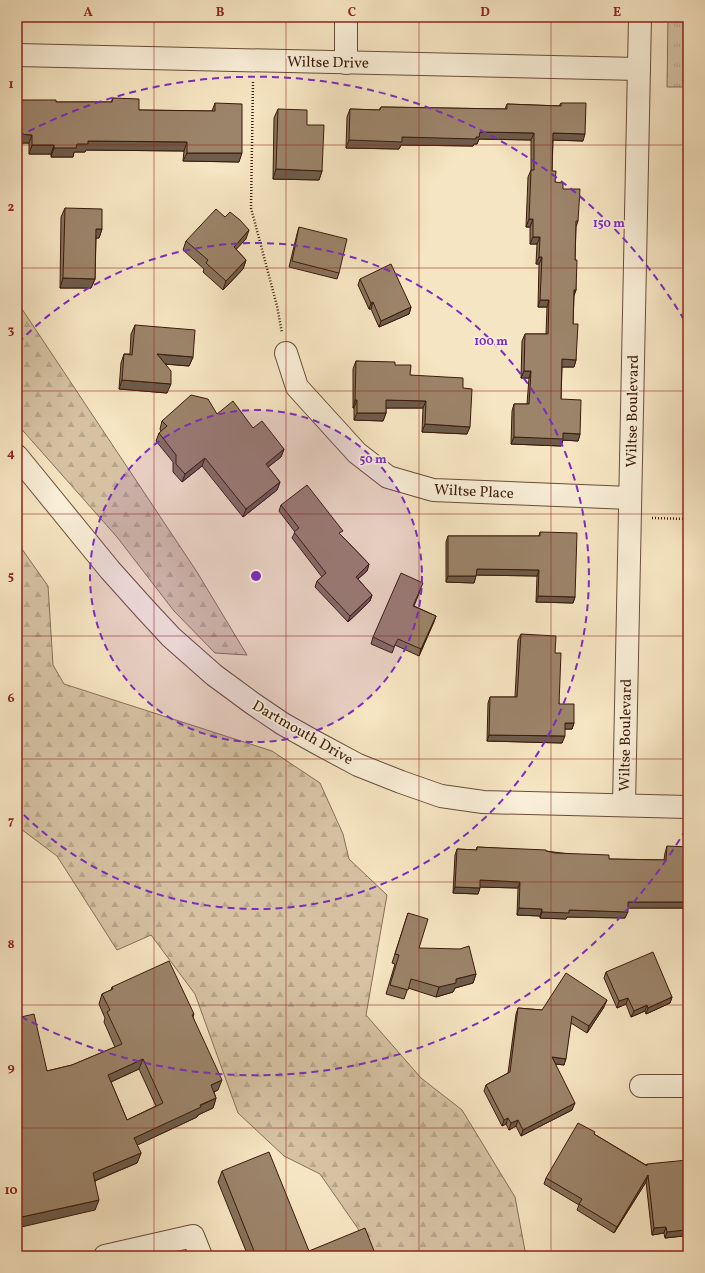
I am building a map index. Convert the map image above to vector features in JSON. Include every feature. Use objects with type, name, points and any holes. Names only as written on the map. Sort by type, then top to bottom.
[{"type":"street","points":[[346,17],[346,63]]},
{"type":"street","name":"Wiltse Boulevard","points":[[624,805],[640,17]]},
{"type":"street","name":"Wiltse Drive","points":[[17,55],[639,69]]},
{"type":"street","name":"Wiltse Place","points":[[286,353],[297,387],[357,453],[388,476],[433,490],[630,508]]},
{"type":"street","name":"Dartmouth Drive","points":[[17,456],[110,570],[171,637],[214,675],[252,703],[290,728],[358,765],[441,796],[483,802],[688,807]]},
{"type":"street","points":[[641,1086],[688,1086]]},
{"type":"street","points":[[105,1256],[193,1236],[201,1256]]},
{"type":"path","points":[[254,61],[251,208],[277,306],[286,353]]},
{"type":"path","points":[[630,508],[688,519]]},
{"type":"green space","points":[[668,17],[688,17],[688,87],[667,87]]},
{"type":"green space","points":[[18,303],[197,572],[247,655],[215,653],[174,611],[117,537],[17,424]]},
{"type":"green space","points":[[17,542],[48,586],[53,665],[64,684],[272,751],[320,783],[343,834],[349,859],[387,895],[366,1015],[421,1078],[462,1110],[515,1197],[526,1256],[375,1256],[368,1243],[320,1174],[284,1156],[238,1113],[195,994],[151,935],[117,950],[57,856],[17,826]]},
{"type":"building","points":[[113,98],[139,99],[139,110],[215,111],[215,103],[242,104],[242,153],[187,153],[187,142],[88,141],[88,144],[77,144],[76,148],[54,148],[54,145],[32,145],[32,135],[17,134],[17,100],[112,102]]},
{"type":"building","points":[[561,103],[586,103],[585,134],[553,133],[552,171],[556,171],[555,182],[563,183],[563,189],[580,189],[578,221],[576,221],[575,260],[577,260],[573,324],[578,324],[576,360],[562,359],[561,399],[581,400],[580,434],[563,433],[563,439],[514,437],[514,404],[529,404],[531,371],[524,371],[525,334],[548,334],[549,300],[540,300],[542,257],[539,257],[540,237],[533,237],[533,219],[529,219],[531,170],[534,170],[534,133],[480,132],[479,137],[476,137],[476,139],[402,137],[402,142],[349,140],[350,109],[380,110],[381,107],[507,109],[507,104],[561,106]]},
{"type":"building","points":[[278,109],[307,110],[307,125],[324,125],[322,171],[276,169]]},
{"type":"building","points":[[65,208],[102,209],[102,229],[96,229],[95,279],[63,278]]},
{"type":"building","points":[[216,209],[225,217],[230,212],[249,230],[234,247],[246,260],[226,281],[206,263],[208,260],[186,241]]},
{"type":"building","points":[[299,227],[347,239],[339,273],[292,261]]},
{"type":"building","points":[[391,264],[411,307],[381,321],[373,302],[371,303],[360,279]]},
{"type":"building","points":[[135,325],[195,330],[193,357],[157,354],[171,371],[171,384],[122,380],[124,354],[132,355]]},
{"type":"building","points":[[356,361],[395,362],[395,365],[411,365],[410,375],[463,378],[463,388],[472,389],[470,427],[425,424],[426,401],[386,400],[386,413],[357,413],[357,400],[355,400]]},
{"type":"building","points":[[191,395],[208,399],[217,414],[233,401],[253,428],[262,421],[284,449],[266,464],[280,482],[246,509],[205,458],[185,474],[176,464],[176,455],[159,433],[167,426],[162,421]]},
{"type":"building","points":[[688,458],[688,496],[687,496]]},
{"type":"building","points":[[307,485],[343,531],[339,533],[369,564],[356,577],[372,595],[350,616],[317,581],[326,573],[294,532],[299,528],[281,505]]},
{"type":"building","points":[[540,532],[577,533],[575,597],[538,596],[539,570],[477,569],[476,576],[448,576],[448,536],[540,536]]},
{"type":"building","points":[[688,565],[688,619],[687,619]]},
{"type":"building","points":[[401,573],[423,583],[413,606],[436,616],[421,649],[398,639],[394,647],[373,637]]},
{"type":"building","points":[[521,634],[556,636],[555,653],[561,653],[559,704],[574,704],[574,723],[565,723],[565,736],[489,735],[490,697],[517,697]]},
{"type":"building","points":[[667,846],[688,847],[688,902],[628,902],[628,912],[569,910],[569,913],[542,912],[542,909],[519,908],[520,882],[480,880],[480,888],[455,887],[457,849],[477,850],[477,847],[546,850],[555,853],[609,855],[609,859],[666,860]]},
{"type":"building","points":[[408,913],[428,919],[419,948],[460,949],[469,946],[476,974],[456,979],[456,983],[439,987],[411,979],[408,990],[390,985],[399,955],[395,954]]},
{"type":"building","points":[[653,952],[672,997],[648,1008],[647,1005],[634,1011],[628,998],[619,1001],[606,972]]},
{"type":"building","points":[[169,961],[194,1014],[192,1015],[222,1080],[211,1085],[216,1098],[200,1105],[201,1107],[134,1138],[141,1153],[93,1173],[99,1200],[17,1218],[17,999],[21,1017],[34,1014],[47,1071],[72,1065],[122,1044],[107,1012],[110,1010],[102,994],[113,989],[112,987]],"holes":[[[143,1059],[163,1103],[127,1120],[108,1075]]]},
{"type":"building","points":[[566,973],[607,1000],[589,1026],[572,1016],[566,1059],[552,1057],[575,1103],[523,1130],[518,1120],[511,1123],[508,1118],[504,1120],[486,1085],[510,1072],[518,1008],[542,1010]]},
{"type":"building","points":[[578,1123],[595,1132],[594,1134],[647,1166],[647,1164],[688,1160],[688,1225],[685,1225],[685,1230],[667,1232],[666,1227],[654,1228],[648,1175],[617,1227],[579,1204],[582,1199],[546,1178]]},
{"type":"building","points":[[269,1152],[309,1251],[365,1228],[376,1256],[256,1256],[222,1171]]}]
